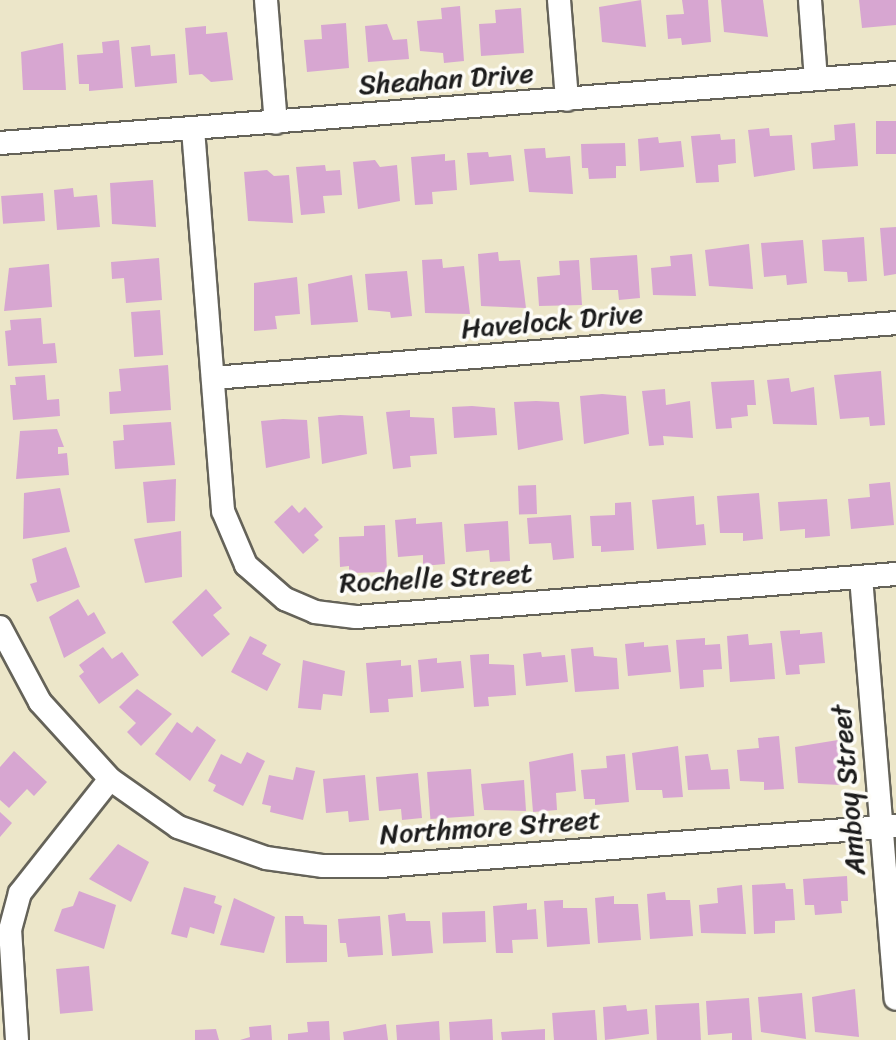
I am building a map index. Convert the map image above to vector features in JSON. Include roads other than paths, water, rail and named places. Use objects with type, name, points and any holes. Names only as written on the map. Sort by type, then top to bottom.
[{"type":"street","points":[[266,0],[276,123]]},
{"type":"street","points":[[559,0],[567,100]]},
{"type":"street","points":[[810,0],[816,79]]},
{"type":"street","name":"Sheahan Drive","points":[[0,143],[896,73]]},
{"type":"street","name":"Rochelle Street","points":[[193,129],[223,511],[231,539],[261,583],[315,612],[356,617],[896,574]]},
{"type":"street","name":"Havelock Drive","points":[[213,378],[896,323]]},
{"type":"street","name":"Amboy Street","points":[[861,577],[888,826],[896,999]]},
{"type":"street","name":"Northmore Street","points":[[0,627],[48,714],[110,779],[157,815],[208,841],[266,858],[323,866],[888,826]]},
{"type":"street","points":[[17,1040],[10,945],[16,904],[30,876],[110,779]]}]
